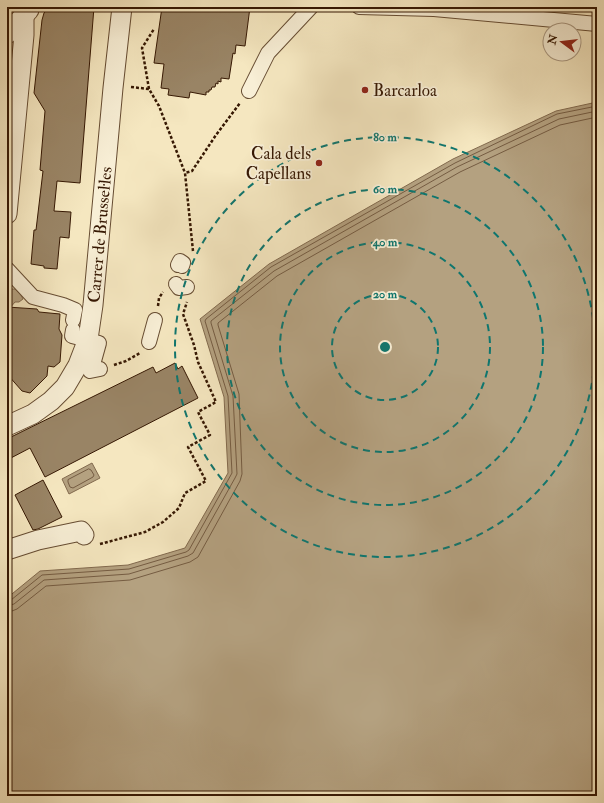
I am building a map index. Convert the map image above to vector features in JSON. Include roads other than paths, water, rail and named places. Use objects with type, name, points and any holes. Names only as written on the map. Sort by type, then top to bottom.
[{"type":"street","name":"Carrer de Brussel·les","points":[[7,426],[33,414],[51,401],[65,387],[78,365],[78,330],[93,305],[122,7]]},
{"type":"street","points":[[249,91],[268,53],[311,7]]},
{"type":"street","points":[[359,7],[434,9],[597,24]]},
{"type":"street","points":[[7,34],[28,11]]},
{"type":"street","points":[[7,214],[24,35],[28,11]]},
{"type":"street","points":[[7,269],[33,297],[63,304],[75,310],[78,330],[99,343],[90,371],[100,369]]},
{"type":"street","points":[[149,342],[155,320]]},
{"type":"street","points":[[7,550],[38,540],[81,531],[84,535]]},
{"type":"water","points":[[597,102],[597,796],[7,796],[7,598],[40,571],[128,565],[185,548],[228,473],[224,397],[200,319],[269,264],[453,159],[556,111]]},
{"type":"water","points":[[11,289],[15,289],[23,299],[19,302],[15,302],[9,309],[7,309],[7,294]]},
{"type":"water","points":[[92,463],[100,478],[69,494],[62,479]]},
{"type":"place","name":"Barcarloa","points":[[365,90]]},
{"type":"place","name":"Cala dels Capellans","points":[[319,163]]}]
